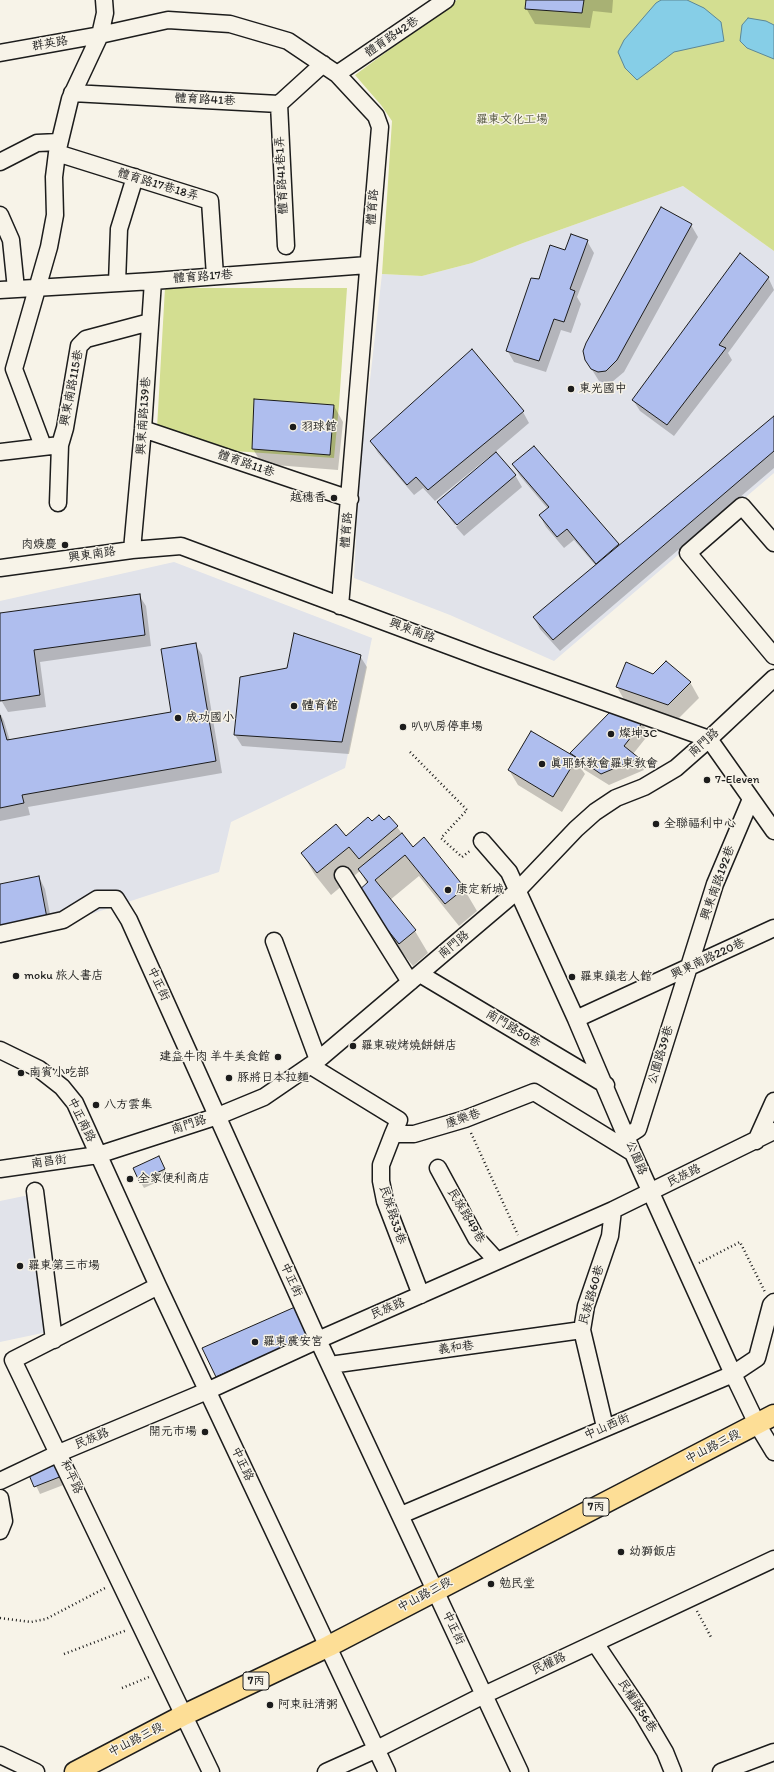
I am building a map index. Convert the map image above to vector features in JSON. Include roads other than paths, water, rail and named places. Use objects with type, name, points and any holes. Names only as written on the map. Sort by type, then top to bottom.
[{"type":"main road","name":"中山路三段","points":[[75,1772],[184,1715],[329,1646],[435,1589],[766,1420]]},
{"type":"street","points":[[43,446],[7,370],[38,287],[49,247],[54,215],[54,177],[58,147],[72,93],[100,36],[105,13],[104,0]]},
{"type":"street","name":"體育路42巷","points":[[337,74],[446,0]]},
{"type":"street","name":"體育路","points":[[100,36],[168,20],[230,24],[288,41],[337,74],[376,116],[380,127],[340,606]]},
{"type":"street","name":"群英路","points":[[0,53],[100,36]]},
{"type":"street","points":[[279,104],[323,64]]},
{"type":"street","name":"體育路41巷","points":[[72,93],[279,104]]},
{"type":"street","name":"體育路41巷1弄","points":[[279,104],[286,246]]},
{"type":"street","points":[[0,162],[37,143],[58,147]]},
{"type":"street","name":"體育路17巷18弄","points":[[58,147],[135,178],[210,201],[215,276]]},
{"type":"street","points":[[117,283],[119,229],[135,178]]},
{"type":"street","points":[[0,215],[12,240],[16,289]]},
{"type":"street","name":"體育路17巷","points":[[0,290],[153,281],[368,265]]},
{"type":"street","name":"興東南路139巷","points":[[132,550],[143,428],[153,281]]},
{"type":"street","name":"興東南路115巷","points":[[58,503],[60,445],[65,428],[78,346],[86,339],[150,322]]},
{"type":"street","name":"體育路11巷","points":[[143,428],[350,499]]},
{"type":"street","points":[[0,452],[60,445]]},
{"type":"street","points":[[774,543],[742,506],[688,553],[774,656]]},
{"type":"street","name":"興東南路","points":[[0,568],[132,550],[181,546],[340,606],[709,739]]},
{"type":"street","name":"南門路","points":[[98,1155],[218,1116],[264,1097],[314,1063],[517,891],[576,829],[595,812],[616,798],[644,787],[676,768],[774,678]]},
{"type":"street","points":[[709,739],[774,832]]},
{"type":"street","name":"興東南路192巷","points":[[688,968],[716,884],[751,799]]},
{"type":"street","name":"公園路","points":[[482,841],[509,872],[606,1085],[633,1153],[733,1374],[766,1420],[774,1452]]},
{"type":"street","points":[[344,875],[415,978]]},
{"type":"street","name":"中正街","points":[[0,934],[63,920],[97,899],[116,899],[129,920],[318,1340],[520,1772]]},
{"type":"street","name":"興東南路220巷","points":[[576,1019],[774,928]]},
{"type":"street","points":[[274,941],[314,1063],[399,1120],[393,1134]]},
{"type":"street","name":"公園路39巷","points":[[627,1136],[638,1129],[688,968]]},
{"type":"street","name":"南門路50巷","points":[[415,978],[606,1085]]},
{"type":"street","name":"中正南路","points":[[0,1050],[39,1069],[62,1087],[75,1103],[98,1155]]},
{"type":"street","name":"康樂巷","points":[[393,1134],[414,1134],[465,1119],[534,1092],[633,1153]]},
{"type":"street","points":[[756,1140],[774,1101]]},
{"type":"street","name":"民族路","points":[[0,1481],[60,1453],[207,1391],[318,1340],[613,1210],[774,1132]]},
{"type":"street","name":"民族路33巷","points":[[393,1134],[381,1165],[381,1181],[385,1201],[421,1295]]},
{"type":"street","name":"南昌街","points":[[0,1169],[98,1155]]},
{"type":"street","name":"中正路","points":[[98,1155],[207,1391],[329,1646],[387,1772]]},
{"type":"street","name":"民族路49巷","points":[[438,1168],[476,1238],[497,1261]]},
{"type":"street","points":[[35,1191],[54,1340],[158,1286]]},
{"type":"street","name":"民族路60巷","points":[[605,1427],[582,1330],[586,1306],[610,1236],[613,1210]]},
{"type":"street","name":"中山西街","points":[[401,1515],[605,1427],[733,1374],[757,1358],[773,1303]]},
{"type":"street","name":"義和巷","points":[[330,1365],[582,1330]]},
{"type":"street","name":"和平路","points":[[54,1340],[13,1360],[60,1453],[211,1772]]},
{"type":"street","points":[[0,1498],[4,1521],[0,1531]]},
{"type":"street","name":"民權路","points":[[326,1772],[377,1749],[484,1694],[774,1559]]},
{"type":"street","name":"民權路56巷","points":[[595,1643],[646,1719],[665,1752],[673,1772]]},
{"type":"street","points":[[721,1772],[774,1752]]},
{"type":"street","points":[[0,1755],[36,1772]]},
{"type":"water","points":[[661,0],[687,0],[704,8],[721,22],[724,41],[674,52],[637,80],[625,68],[618,52],[624,40],[656,3]]},
{"type":"water","points":[[748,18],[766,21],[774,25],[774,59],[747,48],[740,41],[742,25]]},
{"type":"place","name":"東光國中","points":[[571,389]]},
{"type":"place","name":"羽球館","points":[[293,427]]},
{"type":"place","name":"越穗香","points":[[334,498]]},
{"type":"place","name":"肉焿慶","points":[[65,545]]},
{"type":"place","name":"體育館","points":[[294,706]]},
{"type":"place","name":"成功國小","points":[[178,718]]},
{"type":"place","name":"叭叭房停車場","points":[[403,727]]},
{"type":"place","name":"燦坤3C","points":[[611,734]]},
{"type":"place","name":"真耶穌教會羅東教會","points":[[542,764]]},
{"type":"place","name":"7-Eleven","points":[[707,780]]},
{"type":"place","name":"全聯福利中心","points":[[656,824]]},
{"type":"place","name":"康定新城","points":[[448,890]]},
{"type":"place","name":"moku 旅人書店","points":[[16,976]]},
{"type":"place","name":"羅東鎮老人館","points":[[572,977]]},
{"type":"place","name":"羅東碳烤燒餅餅店","points":[[353,1046]]},
{"type":"place","name":"建益牛肉 羊牛美食館","points":[[278,1057]]},
{"type":"place","name":"南賓小吃部","points":[[21,1073]]},
{"type":"place","name":"豚將日本拉麵","points":[[229,1078]]},
{"type":"place","name":"八方雲集","points":[[96,1105]]},
{"type":"place","name":"全家便利商店","points":[[130,1179]]},
{"type":"place","name":"羅東第三市場","points":[[20,1266]]},
{"type":"place","name":"羅東震安宮","points":[[255,1342]]},
{"type":"place","name":"開元市場","points":[[205,1432]]},
{"type":"place","name":"幼獅飯店","points":[[621,1552]]},
{"type":"place","name":"勉民堂","points":[[491,1584]]},
{"type":"place","name":"阿束社清粥","points":[[270,1705]]},
{"type":"park label","name":"羅東文化工場","points":[[512,120]]}]
